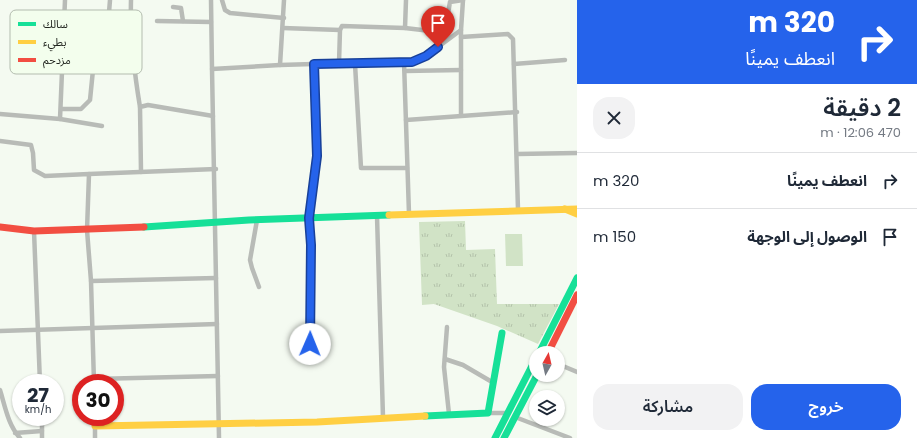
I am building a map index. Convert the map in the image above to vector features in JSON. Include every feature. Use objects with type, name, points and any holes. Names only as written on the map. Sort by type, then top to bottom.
[{"type":"street","points":[[65,0],[65,10]]},
{"type":"street","points":[[109,10],[110,0]]},
{"type":"street","points":[[131,0],[131,10]]},
{"type":"street","points":[[211,0],[213,116],[216,168],[214,223],[219,438]]},
{"type":"street","points":[[222,0],[225,10],[230,13],[284,18]]},
{"type":"street","points":[[280,65],[284,0]]},
{"type":"street","points":[[405,28],[406,0]]},
{"type":"street","points":[[339,63],[340,30],[344,25],[441,31],[446,25],[450,2],[463,0],[460,70],[461,115]]},
{"type":"street","points":[[173,7],[181,8],[183,22]]},
{"type":"street","points":[[157,21],[211,22]]},
{"type":"street","points":[[283,28],[340,30]]},
{"type":"street","points":[[212,69],[280,65],[404,62],[419,60],[461,30]]},
{"type":"street","points":[[461,37],[511,35],[514,41],[517,112],[518,210]]},
{"type":"street","points":[[514,64],[565,60]]},
{"type":"street","points":[[404,62],[409,214]]},
{"type":"street","points":[[310,344],[311,245],[309,218],[317,156],[314,64]]},
{"type":"street","points":[[355,64],[361,168],[407,168]]},
{"type":"street","points":[[405,71],[460,70]]},
{"type":"street","points":[[60,119],[62,109],[63,74]]},
{"type":"street","points":[[62,109],[81,109],[90,100],[93,74]]},
{"type":"street","points":[[135,74],[140,108],[141,172]]},
{"type":"street","points":[[140,108],[148,105],[213,116]]},
{"type":"street","points":[[406,120],[517,112]]},
{"type":"street","points":[[0,114],[60,119],[102,126]]},
{"type":"street","points":[[0,142],[31,145],[34,153],[34,170],[44,176],[216,168]]},
{"type":"street","points":[[517,154],[577,153]]},
{"type":"street","points":[[89,174],[87,230],[91,281],[94,374]]},
{"type":"street","points":[[0,227],[34,231],[87,230],[257,220],[577,208]]},
{"type":"street","points":[[565,209],[577,214]]},
{"type":"street","points":[[377,216],[383,417]]},
{"type":"street","points":[[257,220],[250,260],[259,287]]},
{"type":"street","points":[[34,231],[40,374]]},
{"type":"street","points":[[91,281],[216,278]]},
{"type":"street","points":[[543,346],[577,278]]},
{"type":"street","points":[[552,346],[577,295]]},
{"type":"street","points":[[0,331],[217,324]]},
{"type":"street","points":[[447,327],[445,359],[448,414]]},
{"type":"street","points":[[488,413],[492,382],[502,334]]},
{"type":"street","points":[[445,359],[463,365],[492,382]]},
{"type":"street","points":[[565,367],[577,372]]},
{"type":"street","points":[[495,438],[529,372]]},
{"type":"street","points":[[124,380],[218,376]]},
{"type":"street","points":[[504,438],[533,382]]},
{"type":"street","points":[[0,390],[8,419],[15,433],[20,438]]},
{"type":"street","points":[[124,425],[317,422],[383,417],[508,413]]},
{"type":"street","points":[[515,417],[570,438]]},
{"type":"street","points":[[42,426],[42,438]]},
{"type":"street","points":[[95,426],[95,438]]},
{"type":"street","points":[[15,433],[42,431]]},
{"type":"green space","points":[[465,221],[466,250],[495,249],[497,304],[559,304],[538,344],[497,326],[434,304],[422,305],[419,222]]},
{"type":"green space","points":[[505,234],[522,234],[523,266],[506,266]]},
{"type":"traffic: fast","points":[[144,227],[249,220],[389,215]]},
{"type":"traffic: fast","points":[[543,346],[577,278]]},
{"type":"traffic: fast","points":[[425,416],[488,413],[502,333]]},
{"type":"traffic: fast","points":[[495,438],[529,372]]},
{"type":"traffic: fast","points":[[504,438],[533,382]]},
{"type":"traffic: slow","points":[[565,209],[577,214]]},
{"type":"traffic: slow","points":[[389,215],[577,209]]},
{"type":"traffic: slow","points":[[124,425],[317,422],[425,416]]},
{"type":"traffic: jam","points":[[0,227],[34,231],[144,227]]},
{"type":"traffic: jam","points":[[552,346],[577,295]]},
{"type":"route","points":[[310,344],[311,245],[309,218],[317,156],[314,64],[412,62],[426,56],[438,47]]}]
